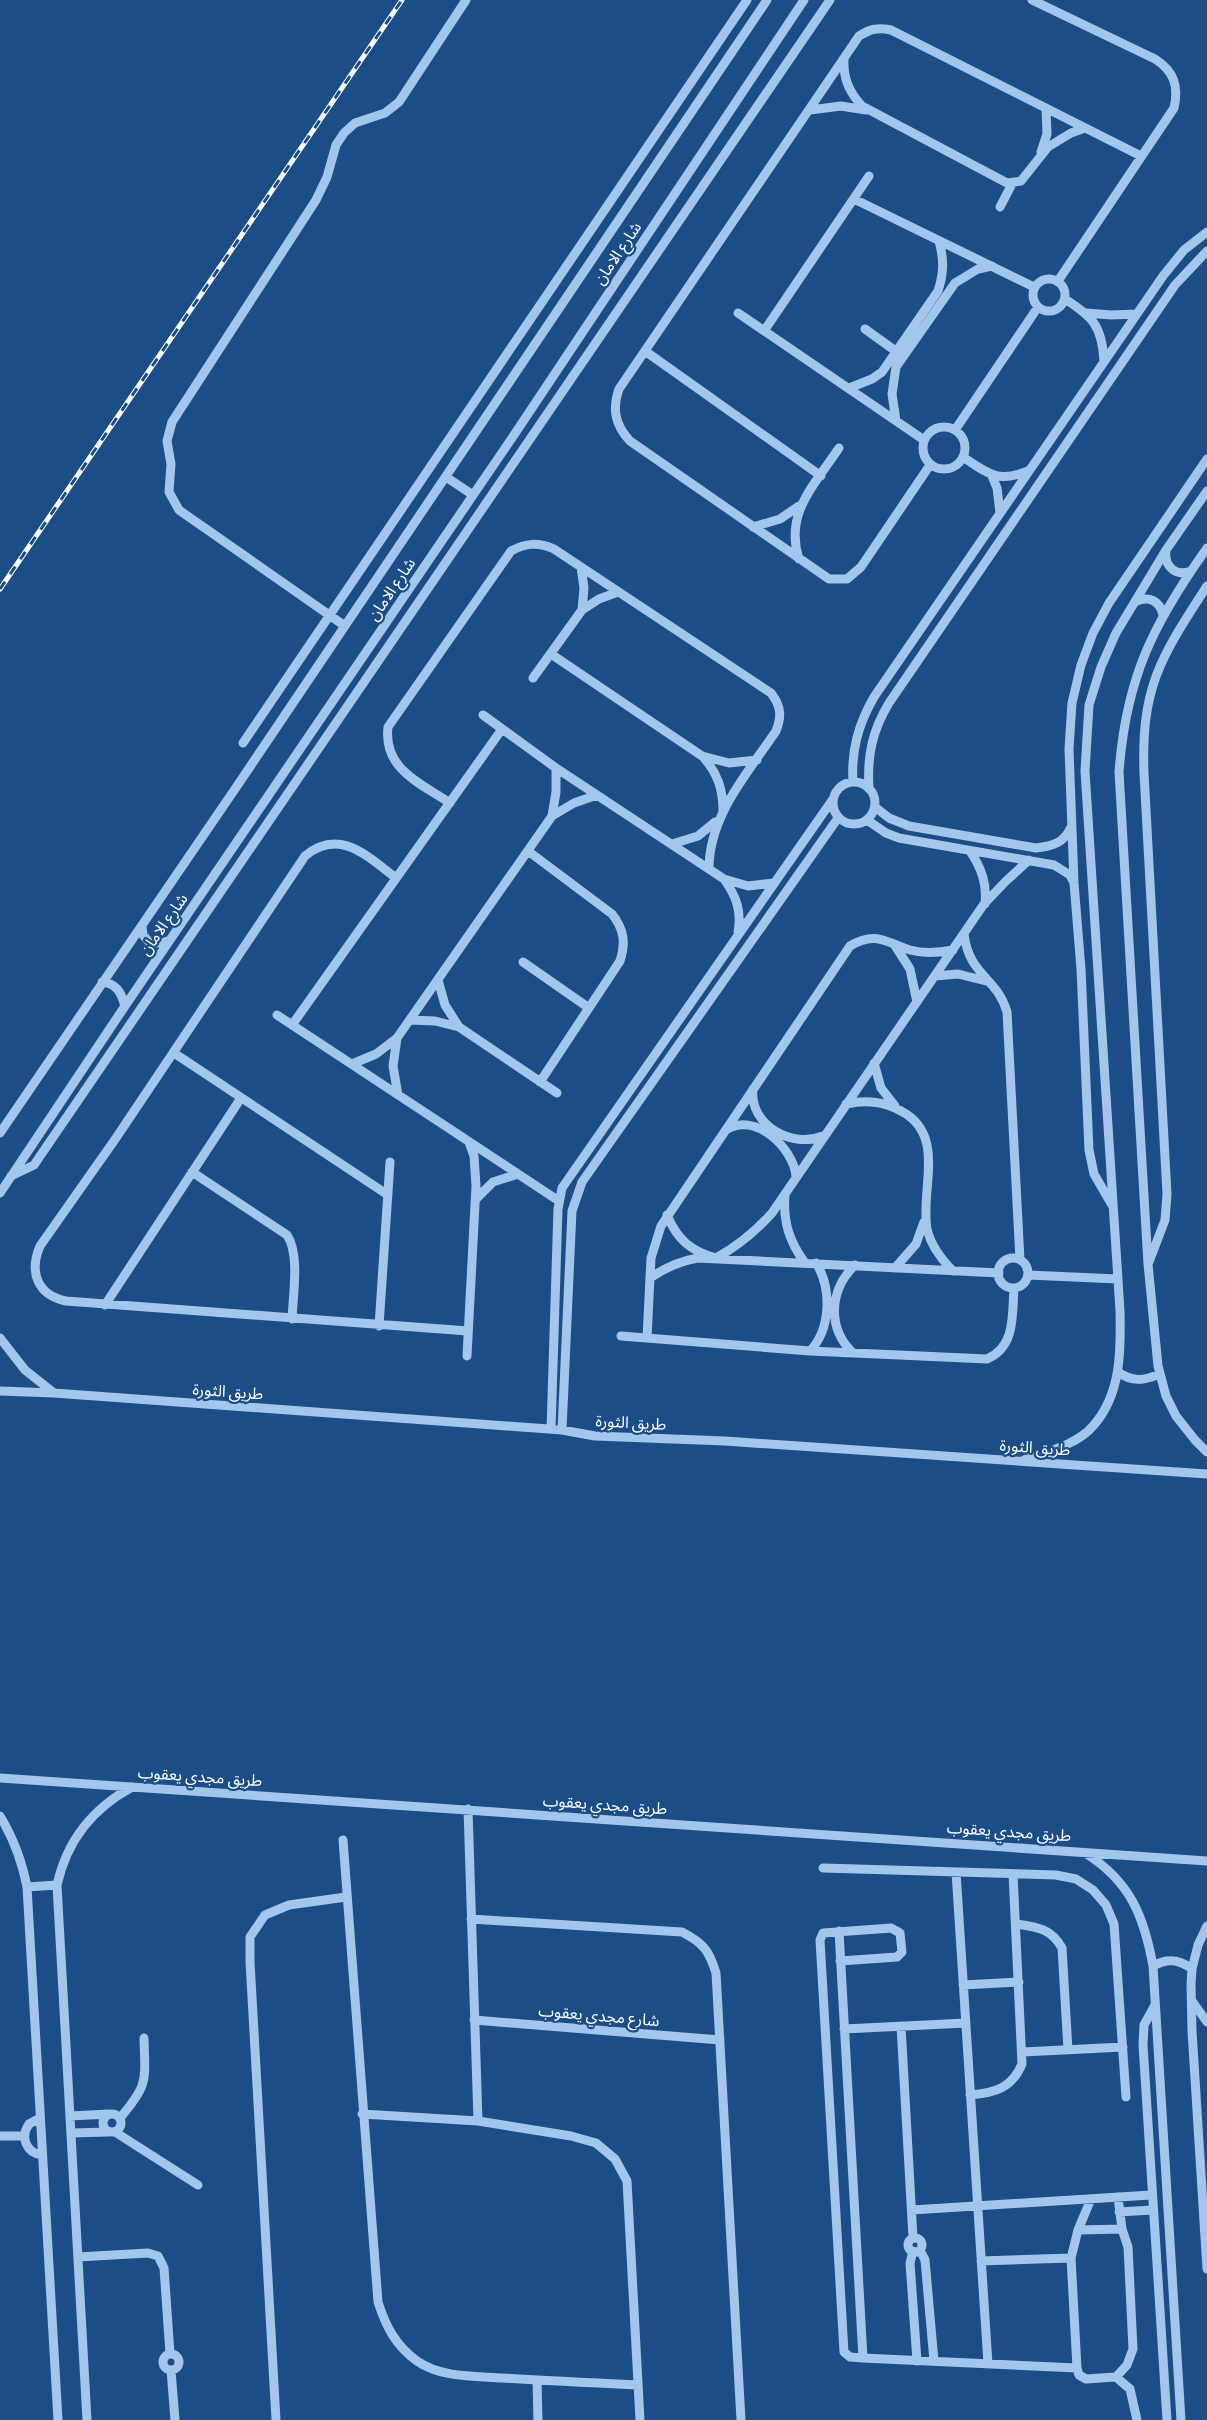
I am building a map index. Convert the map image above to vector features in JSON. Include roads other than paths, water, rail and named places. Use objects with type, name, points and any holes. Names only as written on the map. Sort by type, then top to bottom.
[{"type":"street","points":[[345,626],[174,505],[169,492],[171,464],[168,434],[172,422],[316,200],[327,177],[339,139],[355,123],[378,117],[399,102],[466,0]]},
{"type":"street","points":[[243,742],[747,0]]},
{"type":"street","name":"شارع الامان","points":[[0,1133],[543,334],[767,0]]},
{"type":"street","name":"شارع الامان","points":[[0,1193],[514,435],[804,0]]},
{"type":"street","points":[[11,1176],[34,1164],[830,0]]},
{"type":"street","points":[[1032,0],[1155,59],[1172,74],[1176,91],[1174,108],[1058,281]]},
{"type":"street","points":[[930,465],[855,574],[847,579],[829,579],[630,441],[622,433],[614,412],[615,400],[645,351],[859,36],[871,30],[884,29],[1142,156]]},
{"type":"street","points":[[714,48],[727,58]]},
{"type":"street","points":[[844,59],[845,80],[849,90],[858,102],[871,112],[1012,184]]},
{"type":"street","points":[[810,110],[841,106],[871,112]]},
{"type":"street","points":[[1039,157],[1047,134],[1046,108]]},
{"type":"street","points":[[1000,207],[1012,184],[1025,178],[1039,157],[1059,139],[1085,128]]},
{"type":"street","points":[[764,331],[869,176]]},
{"type":"street","points":[[623,183],[636,193]]},
{"type":"street","points":[[854,199],[1034,287]]},
{"type":"street","points":[[853,782],[853,754],[865,713],[1136,314],[1184,250],[1207,232]]},
{"type":"street","points":[[849,388],[872,379],[882,372],[938,291],[942,278],[942,253],[939,241]]},
{"type":"street","points":[[833,799],[834,812],[838,818],[852,825],[867,820],[875,807],[875,801],[869,789],[869,752],[875,730],[889,703],[1175,285],[1207,252]]},
{"type":"street","points":[[896,421],[892,394],[896,367],[955,283],[972,272],[992,266]]},
{"type":"street","points":[[1054,279],[1058,281],[1064,287],[1065,299],[1056,310],[1047,311],[1038,307],[1033,300],[1034,287],[1043,280],[1054,279]]},
{"type":"street","points":[[1065,299],[1086,312],[1111,316],[1136,314]]},
{"type":"street","points":[[954,430],[1038,307]]},
{"type":"street","points":[[1086,312],[1100,335],[1104,361]]},
{"type":"street","points":[[738,313],[924,440]]},
{"type":"street","points":[[528,324],[543,334]]},
{"type":"street","points":[[865,329],[897,352]]},
{"type":"street","points":[[645,351],[821,476]]},
{"type":"street","points":[[940,427],[954,430],[964,442],[963,458],[952,468],[937,469],[930,465],[923,454],[924,440],[930,432],[940,427]]},
{"type":"street","points":[[514,435],[527,444]]},
{"type":"street","points":[[800,559],[795,545],[796,516],[802,503],[839,448]]},
{"type":"street","points":[[963,458],[992,476],[1017,476],[1028,471]]},
{"type":"street","points":[[1113,1206],[1099,1185],[1090,1156],[1081,969],[1074,883],[1069,724],[1081,665],[1093,633],[1109,603],[1207,459]]},
{"type":"street","points":[[992,476],[997,488],[1000,513]]},
{"type":"street","points":[[446,477],[473,494]]},
{"type":"street","points":[[1020,1461],[1073,1440],[1093,1426],[1109,1401],[1118,1372],[1120,1340],[1118,1279],[1085,771],[1089,705],[1101,667],[1116,633],[1166,550],[1207,491]]},
{"type":"street","points":[[753,527],[780,519],[802,503]]},
{"type":"street","points":[[450,802],[402,771],[393,761],[388,748],[388,727],[510,551],[521,545],[543,544],[581,567],[771,693],[777,701],[781,711],[780,722],[776,732],[721,815],[711,843],[709,869]]},
{"type":"street","points":[[1207,548],[1191,570],[1164,615],[1142,658],[1130,695],[1122,733],[1119,772],[1148,1264],[1159,1374],[1176,1416],[1207,1452]]},
{"type":"street","points":[[1166,550],[1165,557],[1172,569],[1178,573],[1191,570]]},
{"type":"street","points":[[581,567],[584,588],[582,610]]},
{"type":"street","points":[[1148,1264],[1161,1234],[1167,1207],[1144,773],[1145,717],[1153,681],[1162,657],[1207,586]]},
{"type":"street","points":[[533,678],[582,610],[599,599],[618,592]]},
{"type":"street","points":[[1135,602],[1141,599],[1154,600],[1162,609],[1164,615]]},
{"type":"street","points":[[551,654],[702,756],[712,767],[719,781],[723,796],[721,815],[698,836],[672,844]]},
{"type":"street","points":[[483,715],[556,768],[724,879],[748,886],[774,883]]},
{"type":"street","points":[[292,1025],[502,729]]},
{"type":"street","points":[[314,730],[325,739]]},
{"type":"street","points":[[702,756],[729,763],[757,760]]},
{"type":"street","points":[[352,1064],[376,1054],[398,1038],[528,851],[552,816],[556,792],[556,768]]},
{"type":"street","points":[[1070,772],[1085,771]]},
{"type":"street","points":[[551,1429],[558,1201],[562,1188],[840,787],[853,782],[869,789]]},
{"type":"street","points":[[552,816],[574,803],[597,795]]},
{"type":"street","points":[[875,807],[889,818],[909,826],[1036,848],[1052,847],[1067,837],[1072,827]]},
{"type":"street","points":[[562,1430],[572,1211],[577,1191],[838,818]]},
{"type":"street","points":[[867,820],[886,833],[899,838],[1054,865],[1070,875],[1074,883]]},
{"type":"street","points":[[396,878],[350,846],[323,845],[313,849],[298,866],[174,1053],[40,1246],[36,1256],[36,1277],[39,1284],[49,1295],[66,1302],[468,1331]]},
{"type":"street","points":[[528,851],[612,914],[622,931],[624,941],[620,961],[540,1082]]},
{"type":"street","points":[[970,851],[984,877],[986,891],[984,904]]},
{"type":"street","points":[[667,1215],[674,1231],[685,1244],[699,1254],[716,1258],[737,1246],[756,1231],[772,1213],[984,904],[1029,860]]},
{"type":"street","points":[[724,879],[733,891],[738,906],[740,921],[737,936]]},
{"type":"street","points":[[142,926],[143,935],[150,943],[162,943],[170,940]]},
{"type":"street","points":[[964,934],[969,956],[974,967],[998,992],[1007,1012],[1020,1260],[1026,1266],[1028,1275],[1023,1284],[1014,1288]]},
{"type":"street","points":[[647,1338],[651,1258],[655,1238],[667,1215],[850,946],[866,939],[875,938],[922,952],[953,950]]},
{"type":"street","points":[[892,942],[910,969],[917,1002]]},
{"type":"street","points":[[523,962],[589,1008]]},
{"type":"street","points":[[1081,969],[1098,967]]},
{"type":"street","points":[[935,976],[969,975],[990,983]]},
{"type":"street","points":[[438,980],[445,1005],[459,1027]]},
{"type":"street","points":[[102,982],[116,986],[122,995],[125,1006]]},
{"type":"street","points":[[277,1015],[558,1201]]},
{"type":"street","points":[[410,1020],[435,1021],[459,1027],[556,1093]]},
{"type":"street","points":[[398,1038],[393,1066],[398,1095]]},
{"type":"street","points":[[174,1053],[388,1195]]},
{"type":"street","points":[[874,1063],[881,1088],[897,1108]]},
{"type":"street","points":[[754,1087],[752,1096],[757,1113],[762,1120],[788,1139],[806,1142],[824,1136]]},
{"type":"street","points":[[105,1305],[241,1098]]},
{"type":"street","points":[[846,1104],[872,1101],[897,1108],[919,1124],[926,1136],[929,1149],[926,1214],[928,1230],[933,1246],[941,1260],[953,1271]]},
{"type":"street","points":[[726,1130],[740,1123],[756,1127],[783,1145],[789,1152],[793,1159],[796,1176]]},
{"type":"street","points":[[467,1356],[476,1171],[469,1142]]},
{"type":"street","points":[[379,1326],[390,1162]]},
{"type":"street","points":[[192,1172],[286,1234],[294,1251],[292,1319]]},
{"type":"street","points":[[474,1201],[482,1190],[492,1182],[518,1174]]},
{"type":"street","points":[[785,1192],[786,1230],[794,1247],[805,1263]]},
{"type":"street","points":[[895,1268],[916,1244],[926,1214]]},
{"type":"street","points":[[650,1278],[664,1268],[681,1261],[698,1258],[998,1273]]},
{"type":"street","points":[[1014,1288],[1002,1282],[998,1273],[1001,1265],[1007,1260],[1020,1260]]},
{"type":"street","points":[[810,1351],[820,1338],[825,1323],[826,1285],[816,1263]]},
{"type":"street","points":[[852,1353],[841,1339],[834,1322],[836,1293],[843,1278],[855,1265]]},
{"type":"street","points":[[1028,1275],[1118,1279]]},
{"type":"street","points":[[621,1336],[810,1351],[987,1359],[1001,1351],[1009,1338],[1014,1288]]},
{"type":"street","points":[[0,1338],[25,1370],[54,1393]]},
{"type":"street","points":[[1118,1372],[1133,1380],[1141,1380],[1159,1374]]},
{"type":"street","name":"طريق الثورة","points":[[0,1391],[54,1393],[551,1429],[595,1436],[725,1441],[1207,1474]]},
{"type":"street","name":"طريق مجدي يعقوب","points":[[0,1778],[1207,1860]]},
{"type":"street","points":[[87,2420],[57,1885],[61,1866],[70,1846],[82,1827],[102,1806],[132,1786]]},
{"type":"street","points":[[468,1809],[478,2121]]},
{"type":"street","points":[[0,1816],[11,1834],[22,1860],[27,1888],[58,2420]]},
{"type":"street","points":[[342,1840],[378,2302],[386,2326],[400,2346],[418,2362],[441,2372],[537,2380],[638,2385]]},
{"type":"street","points":[[1084,1851],[1103,1864],[1120,1880],[1131,1896],[1142,1920],[1153,1966],[1181,2420]]},
{"type":"street","points":[[822,1868],[1056,1875],[1076,1879],[1093,1890],[1106,1905],[1116,1934],[1126,2097]]},
{"type":"street","points":[[956,1872],[988,2364]]},
{"type":"street","points":[[970,2095],[1000,2090],[1010,2084],[1020,2069],[1023,2052],[1013,1874]]},
{"type":"street","points":[[27,1888],[57,1885]]},
{"type":"street","points":[[276,2420],[250,1936],[265,1915],[289,1905],[346,1897]]},
{"type":"street","points":[[471,1919],[682,1932],[699,1941],[711,1955],[716,1973],[741,2420]]},
{"type":"street","points":[[1016,1924],[1040,1927],[1047,1930],[1062,1948],[1068,2050]]},
{"type":"street","points":[[1207,1926],[1198,1945],[1192,1969],[1192,2001],[1207,2269]]},
{"type":"street","points":[[840,1961],[894,1958],[902,1952],[900,1933],[894,1928],[826,1932],[821,1936],[820,1957],[843,2349],[848,2356],[863,2358],[1077,2368]]},
{"type":"street","points":[[839,1931],[863,2358]]},
{"type":"street","points":[[1153,1966],[1173,1960],[1192,1969]]},
{"type":"street","points":[[963,1985],[1019,1982]]},
{"type":"street","points":[[1192,2001],[1207,2022]]},
{"type":"street","points":[[1155,2005],[1144,2024],[1143,2035],[1151,2195],[1167,2420]]},
{"type":"street","name":"شارع مجدي يعقوب","points":[[474,2020],[720,2040]]},
{"type":"street","points":[[844,2029],[966,2023]]},
{"type":"street","points":[[901,2026],[912,2210],[913,2238],[909,2246],[916,2250],[925,2260],[934,2362]]},
{"type":"street","points":[[71,2133],[112,2132],[120,2128],[120,2118],[137,2098],[144,2083],[144,2038]]},
{"type":"street","points":[[1023,2052],[1123,2047]]},
{"type":"street","points":[[109,2114],[103,2123],[112,2132],[198,2185]]},
{"type":"street","points":[[70,2116],[116,2114],[120,2118]]},
{"type":"street","points":[[362,2114],[478,2121],[571,2136],[596,2143],[615,2159],[627,2181],[640,2420]]},
{"type":"street","points":[[40,2118],[29,2124],[24,2136],[28,2148],[34,2153],[42,2154]]},
{"type":"street","points":[[0,2136],[24,2136]]},
{"type":"street","points":[[912,2210],[1151,2195]]},
{"type":"street","points":[[1116,2377],[1127,2364],[1133,2349],[1128,2247],[1122,2229],[1118,2197]]},
{"type":"street","points":[[1091,2199],[1078,2230],[1071,2258],[1077,2368],[1079,2374],[1086,2379],[1116,2377],[1130,2389],[1137,2420]]},
{"type":"street","points":[[1119,2212],[1152,2210]]},
{"type":"street","points":[[1078,2230],[1122,2229]]},
{"type":"street","points":[[916,2250],[910,2263],[918,2361]]},
{"type":"street","points":[[78,2257],[148,2253],[158,2256],[164,2268],[170,2354],[174,2355],[178,2362],[178,2366],[171,2370],[175,2420]]},
{"type":"street","points":[[981,2262],[1071,2258]]},
{"type":"street","points":[[1159,2304],[1173,2302]]},
{"type":"street","points":[[537,2380],[538,2420]]},
{"type":"railway","points":[[0,589],[402,0]]}]
